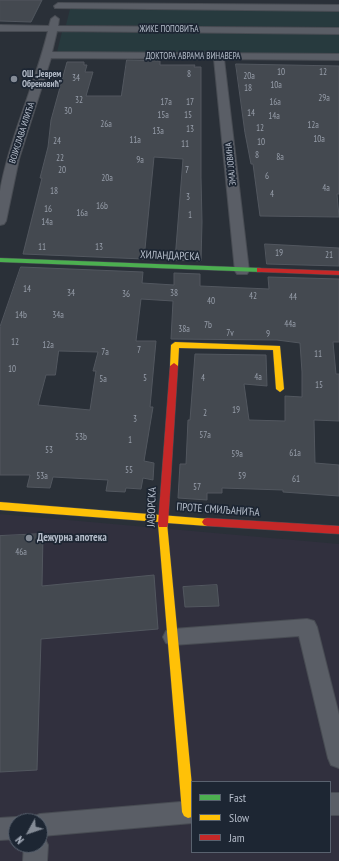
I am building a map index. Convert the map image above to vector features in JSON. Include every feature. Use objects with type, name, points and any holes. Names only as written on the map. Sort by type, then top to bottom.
[{"type":"street","points":[[59,3],[339,8]]},
{"type":"street","name":"ВОЈИСЛАВА ИЛИЋА","points":[[0,221],[13,159],[47,55],[59,3]]},
{"type":"street","name":"ЖИКЕ ПОПОВИЋА","points":[[0,28],[339,31]]},
{"type":"street","name":"ДОКТОРА АВРАМА ВИНАВЕРА","points":[[47,55],[339,57]]},
{"type":"street","name":"ЗМАЈ ЈОВИНА","points":[[219,56],[242,271]]},
{"type":"street","name":"ХИЛАНДАРСКА","points":[[0,260],[339,274]]},
{"type":"street","name":"ЈАВОРСКА","points":[[190,812],[162,519],[175,345],[277,348],[280,389]]},
{"type":"street","name":"ПРОТЕ СМИЉАНИЋА","points":[[0,506],[162,519],[339,530]]},
{"type":"street","points":[[173,637],[307,627],[339,758]]},
{"type":"street","points":[[48,825],[190,812]]},
{"type":"shaded area","points":[[0,514],[339,544],[339,861],[0,861]]},
{"type":"green space","points":[[70,9],[339,11],[339,27],[66,25]]},
{"type":"green space","points":[[62,32],[339,34],[339,55],[57,52]]},
{"type":"building","points":[[0,0],[42,0],[31,22],[0,21]]},
{"type":"building","points":[[127,60],[160,61],[160,65],[195,65],[194,67],[201,67],[201,261],[175,260],[183,159],[154,157],[144,259],[23,254],[42,178],[40,178],[48,147],[51,120],[67,62],[84,62],[84,65],[87,65],[85,72],[93,72],[86,96],[121,96]]},
{"type":"building","points":[[236,64],[339,66],[339,194],[337,194],[339,217],[260,216],[253,164],[251,164],[245,133]]},
{"type":"building","points":[[265,244],[339,248],[339,266],[267,264]]},
{"type":"building","points":[[21,267],[143,272],[142,283],[174,285],[174,273],[200,274],[200,286],[269,289],[268,277],[339,279],[339,342],[333,342],[336,374],[339,374],[339,421],[314,420],[315,463],[339,465],[339,496],[283,492],[283,490],[222,488],[222,493],[207,493],[207,500],[178,498],[180,464],[186,464],[188,420],[190,420],[195,354],[266,355],[267,386],[244,384],[249,420],[285,421],[285,396],[302,397],[300,343],[277,340],[171,339],[173,301],[141,299],[136,341],[156,341],[150,407],[153,407],[144,461],[154,463],[153,480],[143,478],[141,489],[126,488],[125,492],[106,491],[108,480],[53,477],[50,488],[27,487],[30,475],[0,475],[0,327]],"holes":[[[59,351],[98,352],[93,371],[96,371],[90,410],[38,405],[46,375],[55,375]]]},
{"type":"building","points":[[43,534],[42,586],[154,575],[158,629],[41,639],[37,770],[0,772],[0,536]]},
{"type":"building","points":[[217,585],[219,606],[185,607],[183,587]]},
{"type":"traffic: fast","points":[[0,260],[260,270]]},
{"type":"traffic: slow","points":[[174,366],[175,345],[277,348],[280,389]]},
{"type":"traffic: slow","points":[[0,506],[207,522]]},
{"type":"traffic: slow","points":[[163,524],[188,812]]},
{"type":"traffic: jam","points":[[260,270],[339,273]]},
{"type":"traffic: jam","points":[[163,524],[174,366]]},
{"type":"traffic: jam","points":[[207,522],[339,530]]},
{"type":"place","name":"ОШ „Јеврем Обреновић”","points":[[14,79]]},
{"type":"place","name":"Дежурна апотека","points":[[29,538]]}]
